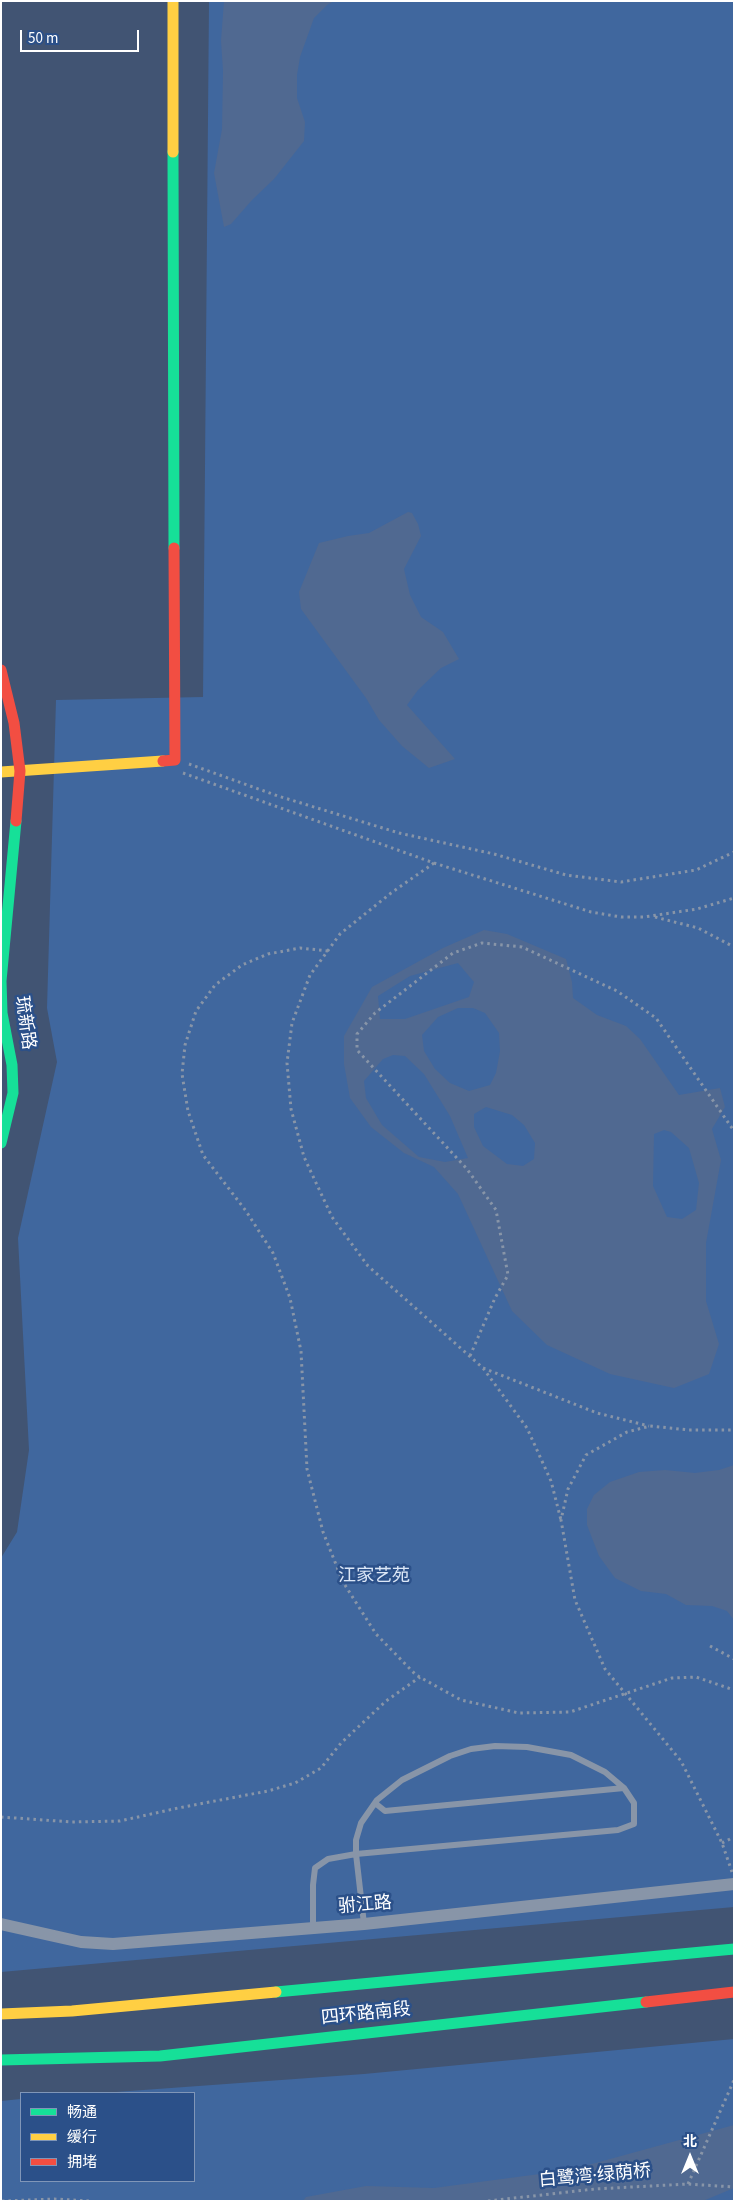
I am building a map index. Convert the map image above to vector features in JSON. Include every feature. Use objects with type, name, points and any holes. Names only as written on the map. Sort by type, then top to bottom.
[{"type":"main road","points":[[1,772],[175,760],[173,1]]},
{"type":"main road","name":"琉新路","points":[[1,670],[14,722],[20,771],[1,981],[2,1013],[12,1065],[13,1093],[1,1143]]},
{"type":"main road","name":"四环路南段","points":[[1,2014],[72,2011],[734,1949]]},
{"type":"main road","name":"四环路南段","points":[[1,2060],[160,2056],[734,1992]]},
{"type":"main road","points":[[1,2010],[72,2011]]},
{"type":"main road","points":[[1,2070],[160,2056]]},
{"type":"street","name":"驸江路","points":[[1,1924],[81,1942],[113,1944],[364,1924],[734,1884]]},
{"type":"lane","points":[[313,1928],[315,1868],[328,1859],[356,1854],[618,1830],[634,1824],[634,1804],[624,1788],[605,1772],[570,1755],[527,1747],[495,1746],[471,1749],[423,1768],[402,1780],[375,1803],[361,1823],[356,1840],[356,1854],[364,1924]]},
{"type":"lane","points":[[375,1803],[385,1810],[624,1788]]},
{"type":"path","points":[[734,852],[696,870],[620,882],[566,875],[494,854],[400,833],[278,796],[175,760],[174,770],[434,863],[591,912],[621,917],[652,916],[697,909],[734,898]]},
{"type":"path","points":[[434,863],[391,893],[340,934],[310,975],[292,1023],[287,1063],[291,1109],[304,1157],[332,1217],[368,1266],[483,1368],[527,1428],[551,1482],[561,1520],[575,1600],[605,1669],[681,1761],[722,1843],[734,1878]]},
{"type":"path","points":[[652,916],[698,928],[734,946]]},
{"type":"path","points":[[470,1356],[495,1298],[508,1274],[496,1210],[467,1169],[357,1050],[356,1034],[375,1013],[453,953],[482,943],[522,947],[582,973],[617,991],[656,1018],[734,1131]]},
{"type":"path","points":[[328,951],[300,948],[268,954],[242,965],[215,985],[196,1011],[185,1045],[182,1074],[188,1111],[203,1154],[246,1211],[273,1253],[290,1298],[301,1351],[307,1469],[323,1532],[343,1582],[376,1634],[420,1677],[461,1700],[519,1713],[570,1712],[672,1678],[696,1677],[734,1690]]},
{"type":"path","points":[[483,1368],[597,1414],[650,1426],[689,1430],[733,1430]]},
{"type":"path","points":[[561,1520],[568,1489],[586,1455],[627,1432],[650,1426]]},
{"type":"path","points":[[710,1646],[734,1659]]},
{"type":"path","points":[[1,1817],[72,1822],[120,1821],[268,1791],[295,1783],[321,1768],[341,1743],[386,1701],[420,1677]]},
{"type":"path","points":[[722,1843],[734,1837]]},
{"type":"path","points":[[688,2184],[734,2080]]},
{"type":"path","name":"白鹭湾·绿荫桥","points":[[488,2201],[595,2189],[688,2184],[734,2187]]},
{"type":"path","points":[[2,2201],[54,2199],[90,2201]]},
{"type":"green space","name":"江家艺苑","points":[[209,1],[734,1],[734,1907],[1,1972],[1,1558],[17,1532],[29,1450],[18,1238],[57,1062],[47,1008],[56,700],[203,697]]},
{"type":"green space","points":[[734,2039],[734,2201],[1,2201],[1,2101],[20,2099],[20,2182],[195,2182],[195,2092],[116,2092],[364,2074]]},
{"type":"shaded area","points":[[224,1],[334,1],[314,18],[300,57],[297,75],[297,98],[305,122],[304,141],[274,179],[231,224],[224,227],[214,173],[222,129],[223,71],[221,41]]},
{"type":"shaded area","points":[[408,512],[412,513],[418,524],[421,536],[404,569],[410,595],[421,617],[443,632],[459,659],[441,668],[418,690],[407,705],[455,759],[429,768],[402,746],[379,720],[366,698],[301,609],[299,592],[319,543],[369,533]]},
{"type":"shaded area","points":[[484,930],[507,934],[566,959],[572,982],[573,998],[597,1015],[626,1026],[640,1039],[679,1095],[720,1088],[725,1107],[712,1129],[721,1160],[706,1243],[706,1301],[719,1344],[709,1374],[674,1388],[610,1374],[547,1345],[512,1311],[458,1194],[434,1167],[404,1153],[371,1127],[350,1098],[344,1064],[344,1036],[372,987],[443,948]],"holes":[[[458,963],[474,982],[469,997],[405,1019],[380,1019],[378,996],[410,976]],[[458,1008],[473,1008],[485,1013],[499,1033],[500,1051],[496,1073],[490,1085],[469,1091],[450,1083],[435,1069],[424,1051],[422,1035],[438,1017]],[[393,1055],[405,1056],[424,1074],[450,1116],[468,1158],[445,1162],[419,1157],[382,1125],[366,1098],[364,1081],[383,1059]],[[486,1107],[512,1115],[524,1125],[535,1143],[534,1159],[523,1166],[507,1164],[483,1146],[474,1127],[474,1114]],[[664,1130],[671,1132],[689,1148],[699,1183],[696,1210],[682,1219],[667,1217],[653,1186],[654,1134]]]},
{"type":"shaded area","points":[[734,1465],[734,1620],[727,1611],[712,1606],[686,1605],[666,1594],[641,1591],[615,1578],[599,1556],[587,1525],[587,1509],[594,1495],[610,1482],[639,1472],[665,1470],[695,1473],[719,1470]]},
{"type":"shaded area","points":[[734,2125],[734,2188],[703,2201],[303,2201],[306,2197],[366,2186],[434,2188],[570,2170]]},
{"type":"traffic: fast","points":[[173,152],[174,548]]},
{"type":"traffic: fast","points":[[1,1143],[13,1093],[12,1065],[2,1013],[1,981],[16,821]]},
{"type":"traffic: fast","points":[[276,1992],[734,1949]]},
{"type":"traffic: fast","points":[[1,2060],[160,2056],[646,2002]]},
{"type":"traffic: slow","points":[[173,1],[173,152]]},
{"type":"traffic: slow","points":[[1,772],[163,761]]},
{"type":"traffic: slow","points":[[1,2014],[72,2011],[276,1992]]},
{"type":"traffic: jam","points":[[163,761],[175,760],[174,548]]},
{"type":"traffic: jam","points":[[1,670],[14,723],[20,771],[16,821]]},
{"type":"traffic: jam","points":[[646,2002],[734,1992]]}]
